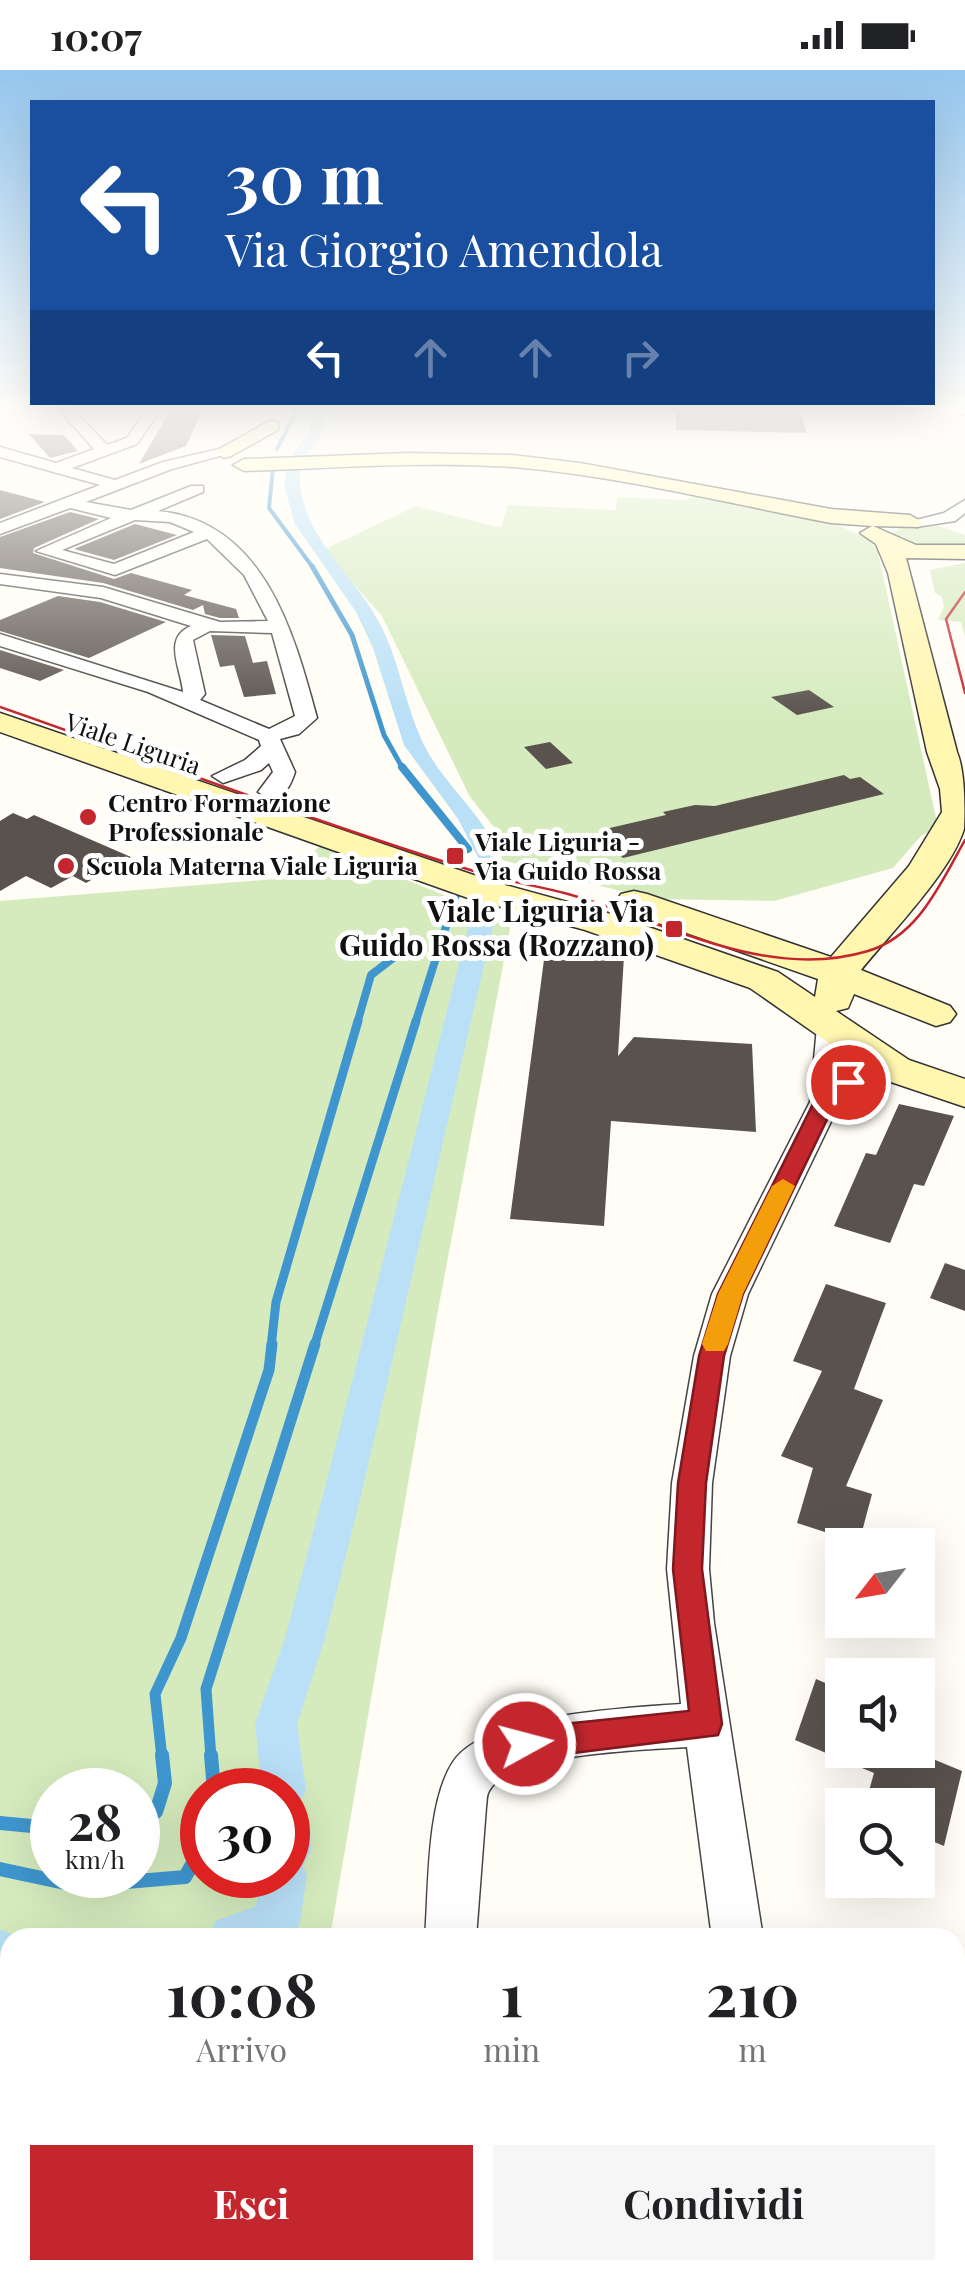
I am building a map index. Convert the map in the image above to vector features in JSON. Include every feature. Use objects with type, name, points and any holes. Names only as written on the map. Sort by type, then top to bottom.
[{"type":"street","points":[[0,530],[42,513]]},
{"type":"street","points":[[120,513],[175,518],[208,533],[245,561],[282,626],[306,718],[271,741],[253,765],[223,776]]},
{"type":"street","points":[[134,513],[46,551],[115,570],[208,533]]},
{"type":"street","points":[[815,513],[913,522],[960,534]]},
{"type":"street","points":[[831,516],[909,552],[960,534]]},
{"type":"street","points":[[737,1928],[688,1569],[692,1483],[710,1366],[730,1294],[825,1102],[838,973],[923,871],[958,812],[900,573],[882,534],[887,528],[913,522]]},
{"type":"street","points":[[900,573],[960,534]]},
{"type":"street","points":[[0,579],[103,593],[231,630],[282,626]]},
{"type":"street","points":[[187,700],[195,694],[183,640],[185,635],[208,626]]},
{"type":"street","points":[[0,640],[187,700],[271,741],[284,772],[278,787],[270,792]]},
{"type":"street","name":"Viale Liguria","points":[[0,697],[492,869],[590,888],[671,915],[838,973],[951,1018]]},
{"type":"street","name":"Viale Liguria","points":[[0,722],[481,890],[598,922],[764,980],[894,1069],[965,1094]]},
{"type":"street","points":[[671,915],[780,936],[827,936],[864,919],[923,871]]},
{"type":"street","points":[[884,990],[874,964],[916,892],[923,871]]},
{"type":"street","points":[[831,1028],[855,1011],[951,1018]]},
{"type":"street","points":[[825,1102],[855,1078],[894,1069]]},
{"type":"street","points":[[451,1928],[460,1825],[469,1778],[489,1757],[525,1744],[706,1724]]},
{"type":"green space","points":[[401,513],[443,513],[501,528],[506,513],[794,513],[861,536],[877,548],[938,827],[921,836],[893,868],[774,901],[651,899],[502,860],[498,832],[470,797],[382,616],[323,550]]},
{"type":"green space","points":[[903,526],[938,526],[965,535],[965,547],[922,551],[891,534]]},
{"type":"green space","points":[[965,563],[965,637],[961,622],[938,620],[944,607],[942,597],[935,593],[930,570]]},
{"type":"green space","points":[[322,845],[511,923],[436,1321],[332,1928],[0,1928],[0,901],[276,879]]},
{"type":"building","points":[[67,513],[99,519],[34,548],[33,553],[114,579],[131,573],[192,590],[184,595],[236,609],[239,618],[220,618],[205,614],[203,605],[193,610],[103,583],[0,568],[0,537]]},
{"type":"building","points":[[135,524],[177,535],[114,560],[74,549]]},
{"type":"building","points":[[58,596],[100,602],[166,622],[89,658],[0,631],[0,620]]},
{"type":"building","points":[[211,635],[245,636],[253,663],[267,661],[276,694],[244,697],[234,665],[220,667]]},
{"type":"building","points":[[0,650],[64,670],[40,681],[0,668]]},
{"type":"building","points":[[809,690],[834,707],[797,715],[771,697]]},
{"type":"building","points":[[550,742],[573,763],[546,769],[524,747]]},
{"type":"building","points":[[844,775],[850,779],[860,777],[884,794],[623,858],[603,839],[609,837],[601,830],[666,815],[663,812],[695,805],[715,806]]},
{"type":"building","points":[[13,813],[27,819],[34,815],[131,857],[86,883],[73,876],[51,888],[26,876],[0,891],[0,821]]},
{"type":"building","points":[[545,952],[624,956],[618,1056],[634,1037],[752,1044],[756,1132],[611,1121],[604,1226],[510,1219]]},
{"type":"building","points":[[899,1104],[954,1116],[924,1186],[914,1184],[890,1243],[834,1226],[866,1153],[876,1155]]},
{"type":"building","points":[[945,1263],[965,1270],[965,1311],[930,1298]]},
{"type":"building","points":[[826,1284],[886,1303],[854,1389],[883,1400],[846,1486],[872,1494],[863,1528],[825,1528],[825,1532],[797,1523],[813,1468],[781,1456],[822,1371],[793,1361]]},
{"type":"building","points":[[816,1679],[825,1683],[825,1753],[795,1740]]},
{"type":"building","points":[[935,1760],[962,1771],[944,1846],[935,1842],[935,1788],[870,1788],[874,1773],[862,1768],[935,1768]]},
{"type":"waterway","points":[[273,513],[313,567]]},
{"type":"waterway","points":[[298,513],[314,543],[374,629],[414,745],[467,816],[487,854]]},
{"type":"waterway","points":[[313,567],[352,635],[384,735],[403,769]]},
{"type":"waterway","points":[[402,767],[468,849]]},
{"type":"waterway","points":[[415,1024],[456,895]]},
{"type":"waterway","points":[[281,1768],[276,1724],[305,1638],[343,1491],[486,905]]},
{"type":"waterway","points":[[357,1024],[371,975],[401,952]]},
{"type":"waterway","points":[[271,1347],[276,1302],[358,1021]]},
{"type":"waterway","points":[[314,1347],[416,1021]]},
{"type":"waterway","points":[[162,1758],[155,1694],[181,1638],[269,1370],[272,1344]]},
{"type":"waterway","points":[[211,1758],[206,1689],[315,1344]]},
{"type":"waterway","points":[[160,1799],[165,1783],[162,1755]]},
{"type":"waterway","points":[[211,1755],[212,1768]]},
{"type":"waterway","points":[[0,1823],[30,1826]]},
{"type":"waterway","points":[[0,1869],[79,1886],[180,1877]]},
{"type":"waterway","points":[[260,1928],[277,1922],[281,1898]]},
{"type":"tram line","points":[[965,592],[946,619],[965,693]]},
{"type":"tram line","points":[[0,707],[419,854],[605,905],[753,954],[830,959],[886,944],[927,906],[965,840]]},
{"type":"slow traffic","points":[[715,1344],[730,1294],[783,1186]]},
{"type":"place","name":"Centro Formazione Professionale","points":[[88,817]]},
{"type":"place","name":"Viale Liguria - Via Guido Rossa","points":[[455,856]]},
{"type":"place","name":"Scuola Materna Viale Liguria","points":[[66,866]]},
{"type":"place","name":"Viale Liguria Via Guido Rossa (Rozzano)","points":[[674,929]]},
{"type":"route","points":[[525,1744],[706,1724],[688,1569],[692,1483],[712,1356],[730,1294],[825,1102],[848,1082]]}]
